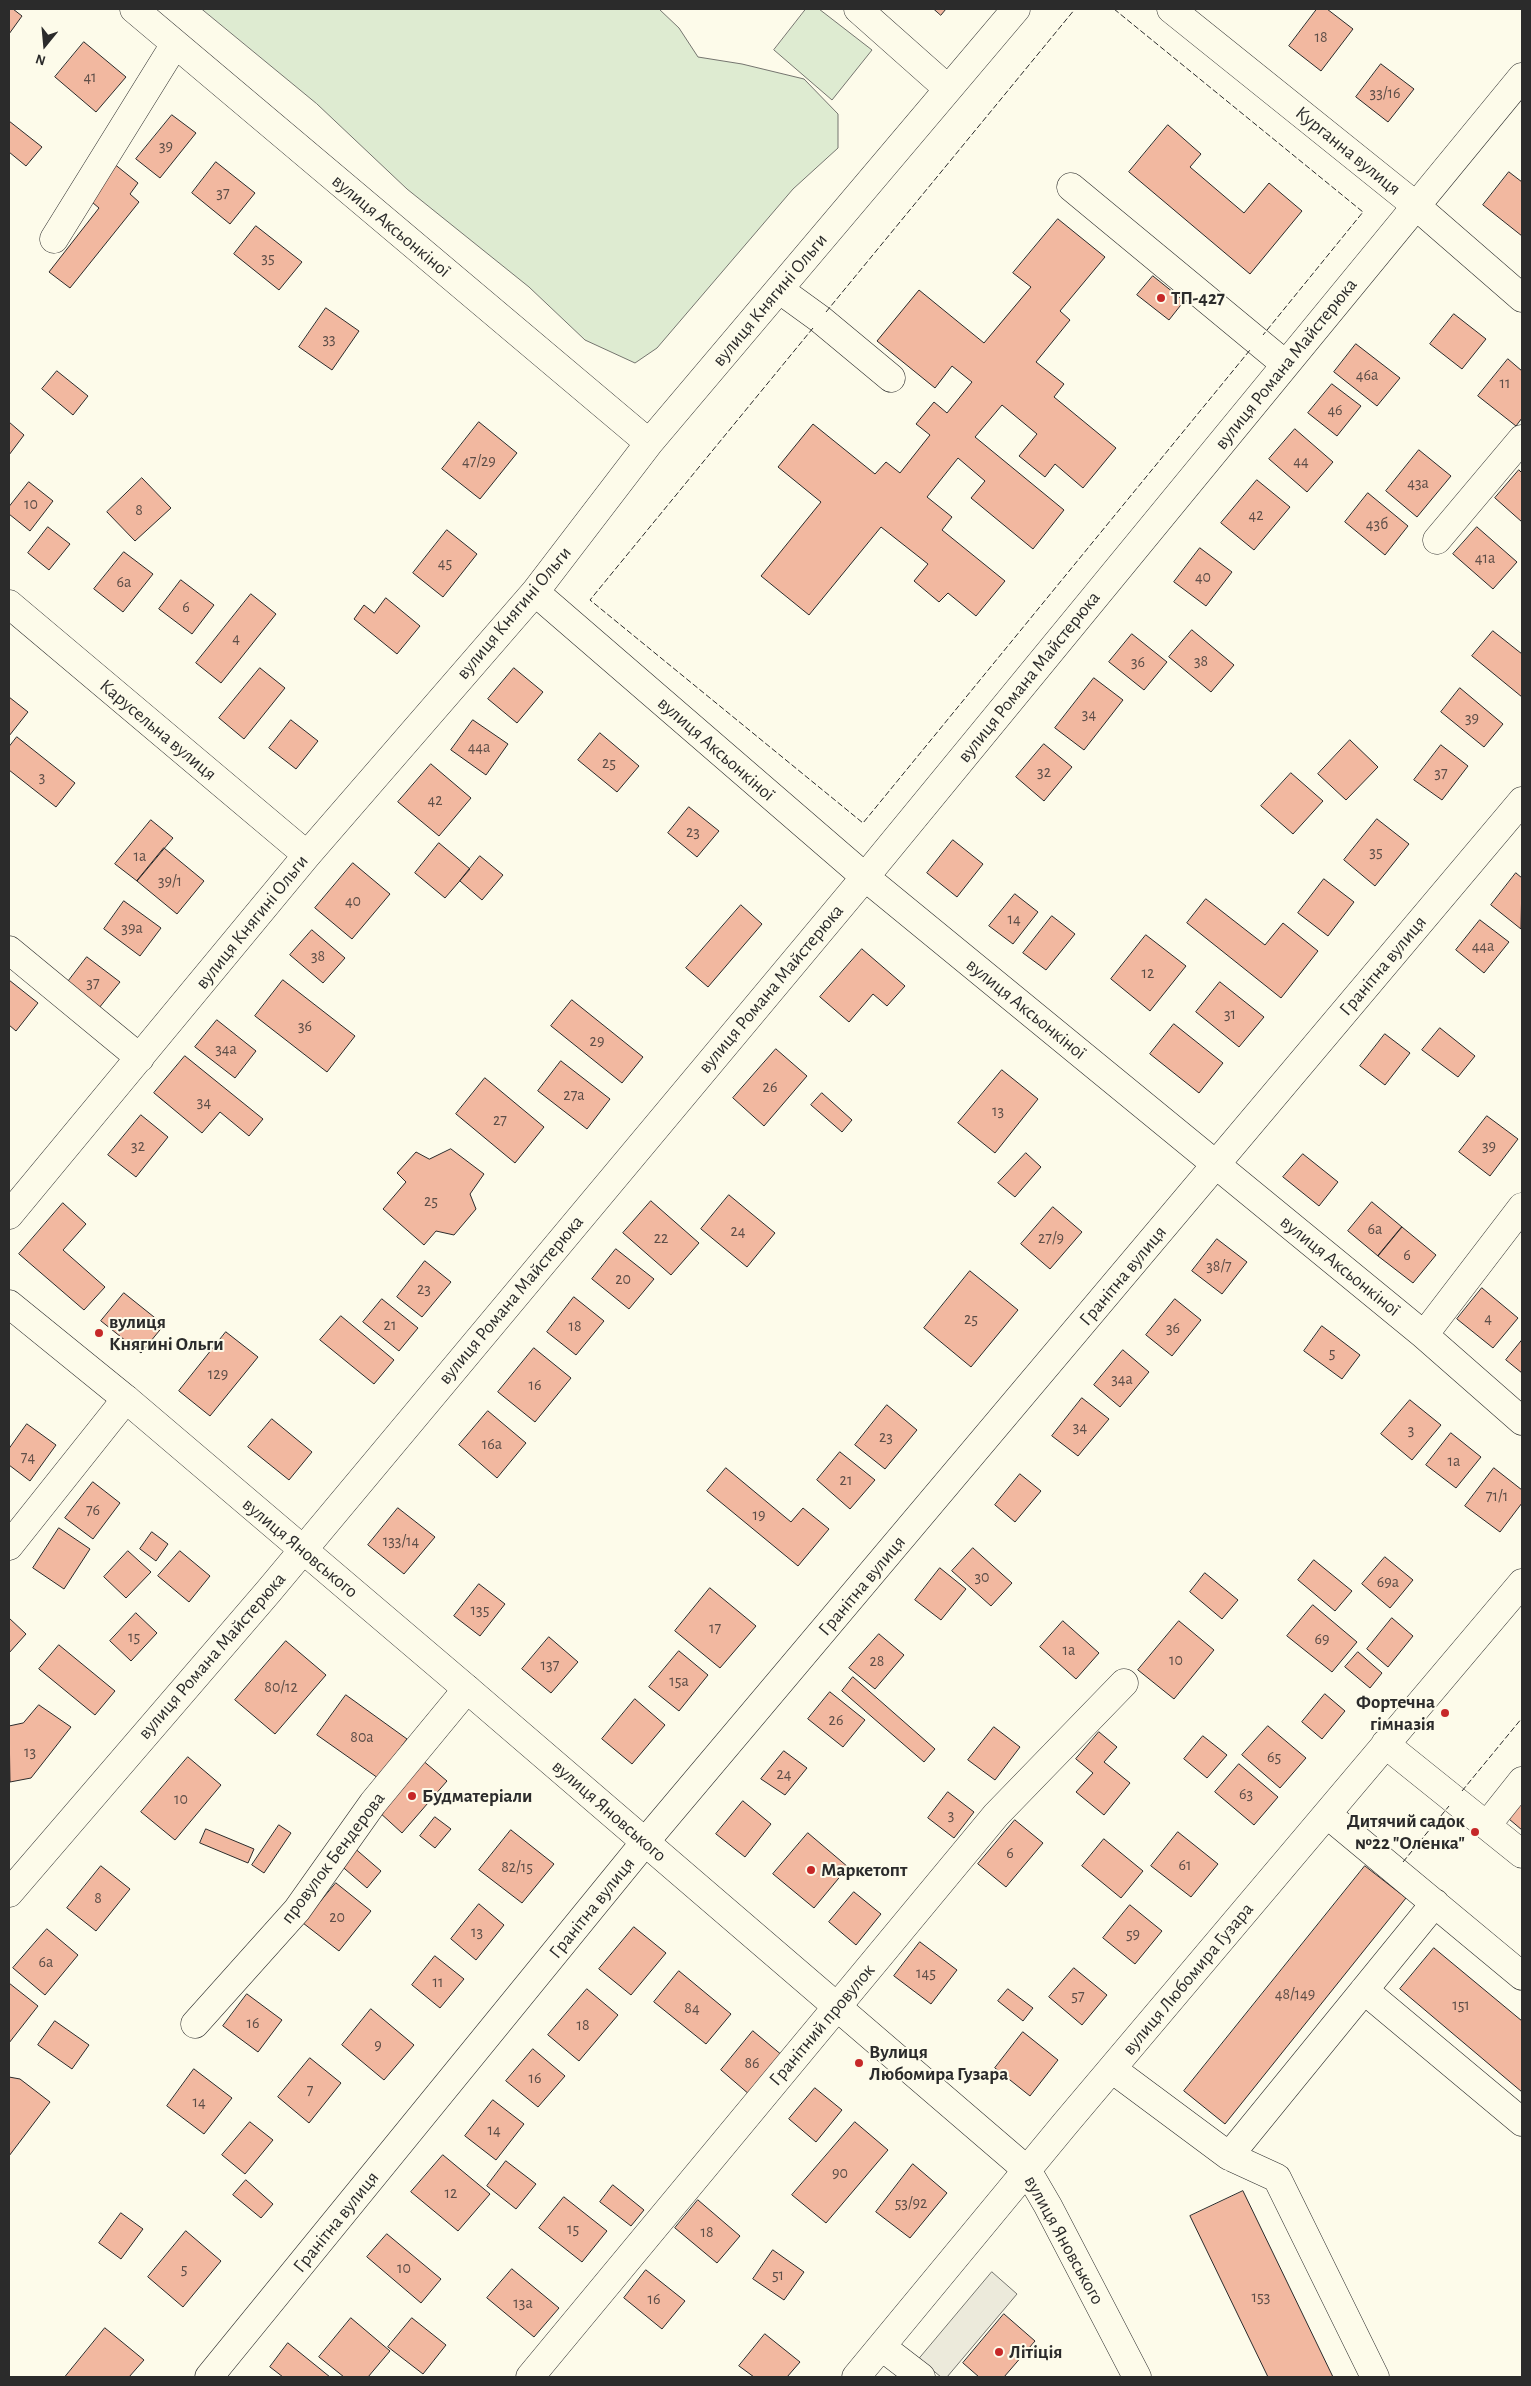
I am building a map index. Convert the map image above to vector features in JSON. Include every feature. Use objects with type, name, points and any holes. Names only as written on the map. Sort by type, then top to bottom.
[{"type":"street","name":"вулиця Аксьонкіної","points":[[134,9],[649,443]]},
{"type":"street","points":[[858,9],[947,88]]},
{"type":"street","name":"вулиця Княгині Ольги","points":[[9,1215],[307,855],[535,592],[649,443],[780,290],[947,88],[1016,9]]},
{"type":"street","name":"Курганна вулиця","points":[[1171,9],[1415,205],[1522,298]]},
{"type":"street","points":[[54,239],[176,44]]},
{"type":"street","name":"вулиця Романа Майстерюка","points":[[9,1893],[302,1550],[865,877],[1522,77]]},
{"type":"street","points":[[1072,187],[1285,364]]},
{"type":"street","points":[[780,290],[820,319],[890,378]]},
{"type":"street","points":[[1436,540],[1522,439]]},
{"type":"street","name":"вулиця Аксьонкіної","points":[[535,592],[865,877],[1424,1335],[1522,1421]]},
{"type":"street","name":"Карусельна вулиця","points":[[9,604],[307,855]]},
{"type":"street","name":"Гранітна вулиця","points":[[209,2377],[645,1842],[1522,801]]},
{"type":"street","points":[[9,950],[140,1058]]},
{"type":"street","points":[[1424,1335],[1522,1207]]},
{"type":"street","name":"вулиця Яновського","points":[[9,1304],[126,1399],[467,1689],[1027,2170],[1048,2206],[1137,2377]]},
{"type":"street","points":[[9,1546],[126,1399]]},
{"type":"street","name":"вулиця Любомира Гузара","points":[[856,2377],[1027,2170],[1522,1583]]},
{"type":"street","name":"Гранітний провулок","points":[[530,2377],[836,2006],[996,1816],[1124,1683]]},
{"type":"street","name":"провулок Бендерова","points":[[195,2024],[298,1910],[373,1803],[467,1689]]},
{"type":"street","points":[[1385,1744],[1522,1854]]},
{"type":"street","points":[[1487,1825],[1522,1781]]},
{"type":"street","points":[[1328,1815],[1522,1976]]},
{"type":"street","points":[[1229,2156],[1435,1903]]},
{"type":"street","points":[[1364,1990],[1522,2122]]},
{"type":"street","points":[[1112,2069],[1229,2156],[1277,2178],[1375,2377]]},
{"type":"street","points":[[882,2347],[921,2377]]},
{"type":"green space","points":[[202,9],[659,9],[679,28],[698,57],[742,64],[804,79],[838,114],[838,148],[793,189],[657,348],[635,363],[585,340],[529,287],[407,189],[317,104]]},
{"type":"green space","points":[[806,9],[819,9],[872,50],[832,100],[774,50]]},
{"type":"shaded area","points":[[992,2272],[1017,2294],[947,2377],[941,2377],[919,2359]]},
{"type":"building","points":[[9,9],[13,9],[22,16],[9,34]]},
{"type":"building","points":[[934,9],[946,9],[941,15]]},
{"type":"building","points":[[1317,9],[1327,9],[1353,29],[1321,71],[1289,46]]},
{"type":"building","points":[[84,42],[126,77],[96,112],[55,77]]},
{"type":"building","points":[[1381,64],[1414,89],[1388,122],[1356,97]]},
{"type":"building","points":[[172,115],[196,133],[160,178],[136,159]]},
{"type":"building","points":[[9,121],[42,147],[26,166],[9,152]]},
{"type":"building","points":[[1168,125],[1201,154],[1190,167],[1244,213],[1269,183],[1302,211],[1250,274],[1129,172]]},
{"type":"building","points":[[216,162],[255,193],[230,224],[192,193]]},
{"type":"building","points":[[113,163],[138,183],[130,194],[139,202],[70,288],[49,272],[99,208],[86,197]]},
{"type":"building","points":[[1509,172],[1522,182],[1522,236],[1483,205]]},
{"type":"building","points":[[1058,219],[1105,257],[1060,311],[1070,320],[1036,362],[1064,384],[1054,397],[1116,448],[1083,488],[1055,464],[1045,477],[1019,456],[1037,434],[1002,405],[975,437],[1064,510],[1033,549],[971,498],[985,481],[958,458],[927,497],[952,517],[942,530],[1005,581],[976,616],[948,593],[939,602],[914,581],[928,564],[881,527],[809,615],[761,576],[821,502],[778,467],[813,424],[875,474],[886,462],[900,473],[930,435],[916,424],[934,402],[947,413],[972,382],[952,366],[935,388],[877,341],[919,290],[984,343],[1031,287],[1013,273]]},
{"type":"building","points":[[256,226],[302,262],[279,290],[234,254]]},
{"type":"building","name":"ТП-427","points":[[1153,276],[1184,301],[1169,320],[1137,295]]},
{"type":"building","points":[[326,308],[359,331],[332,370],[299,347]]},
{"type":"building","points":[[1454,314],[1486,339],[1462,369],[1430,344]]},
{"type":"building","points":[[1356,344],[1400,378],[1377,406],[1334,372]]},
{"type":"building","points":[[1508,359],[1522,371],[1522,418],[1516,426],[1478,396]]},
{"type":"building","points":[[57,371],[88,396],[73,415],[42,389]]},
{"type":"building","points":[[1332,384],[1361,406],[1337,436],[1308,413]]},
{"type":"building","points":[[9,422],[24,435],[9,455]]},
{"type":"building","points":[[479,422],[517,453],[480,499],[442,469]]},
{"type":"building","points":[[1295,429],[1333,462],[1307,492],[1269,459]]},
{"type":"building","points":[[1419,450],[1451,476],[1417,517],[1386,491]]},
{"type":"building","points":[[1519,470],[1522,473],[1522,522],[1495,498]]},
{"type":"building","points":[[142,478],[171,508],[135,541],[107,512]]},
{"type":"building","points":[[1257,480],[1290,507],[1254,550],[1221,523]]},
{"type":"building","points":[[29,482],[53,501],[30,531],[9,514],[9,507]]},
{"type":"building","points":[[1368,493],[1408,526],[1385,555],[1345,522]]},
{"type":"building","points":[[48,527],[70,544],[49,570],[28,553]]},
{"type":"building","points":[[1477,527],[1517,562],[1493,589],[1453,554]]},
{"type":"building","points":[[447,530],[477,554],[443,597],[413,573]]},
{"type":"building","points":[[1200,548],[1232,572],[1206,606],[1174,582]]},
{"type":"building","points":[[124,552],[153,574],[123,612],[94,589]]},
{"type":"building","points":[[181,580],[214,605],[192,634],[159,609]]},
{"type":"building","points":[[251,594],[276,614],[221,683],[196,663]]},
{"type":"building","points":[[386,598],[420,626],[397,654],[354,619],[364,605],[374,613]]},
{"type":"building","points":[[1192,630],[1234,665],[1211,692],[1169,657]]},
{"type":"building","points":[[1493,631],[1522,654],[1522,697],[1472,656]]},
{"type":"building","points":[[1132,634],[1167,662],[1144,690],[1109,662]]},
{"type":"building","points":[[260,668],[285,688],[244,739],[219,718]]},
{"type":"building","points":[[514,668],[543,692],[517,723],[488,699]]},
{"type":"building","points":[[1094,678],[1123,700],[1084,750],[1055,728]]},
{"type":"building","points":[[1460,688],[1503,724],[1484,747],[1441,712]]},
{"type":"building","points":[[9,697],[28,712],[9,736]]},
{"type":"building","points":[[291,720],[318,741],[296,769],[269,748]]},
{"type":"building","points":[[473,720],[508,744],[486,775],[451,750]]},
{"type":"building","points":[[600,733],[639,766],[617,792],[578,760]]},
{"type":"building","points":[[17,737],[75,783],[56,807],[9,770],[9,747]]},
{"type":"building","points":[[1350,740],[1378,767],[1346,800],[1318,774]]},
{"type":"building","points":[[1044,744],[1072,767],[1044,801],[1016,777]]},
{"type":"building","points":[[1441,745],[1468,766],[1442,800],[1414,780]]},
{"type":"building","points":[[431,764],[471,798],[439,836],[398,802]]},
{"type":"building","points":[[1291,773],[1323,801],[1293,834],[1261,806]]},
{"type":"building","points":[[689,807],[719,831],[697,857],[668,833]]},
{"type":"building","points":[[1377,819],[1409,844],[1375,886],[1344,860]]},
{"type":"building","points":[[151,820],[173,838],[137,881],[115,864]]},
{"type":"building","points":[[953,840],[983,864],[957,897],[927,873]]},
{"type":"building","points":[[439,843],[470,869],[445,898],[415,873]]},
{"type":"building","points":[[164,848],[204,881],[177,914],[137,881]]},
{"type":"building","points":[[480,856],[503,875],[482,900],[460,881]]},
{"type":"building","points":[[353,863],[390,894],[352,939],[315,908]]},
{"type":"building","points":[[1516,873],[1522,878],[1521,929],[1491,905]]},
{"type":"building","points":[[1324,879],[1354,902],[1328,936],[1298,913]]},
{"type":"building","points":[[1015,894],[1038,912],[1013,944],[989,926]]},
{"type":"building","points":[[1206,899],[1265,945],[1283,923],[1318,951],[1281,998],[1187,923]]},
{"type":"building","points":[[124,901],[161,928],[140,956],[104,929]]},
{"type":"building","points":[[741,905],[762,924],[708,987],[686,968]]},
{"type":"building","points":[[1052,916],[1075,934],[1046,970],[1023,953]]},
{"type":"building","points":[[1480,920],[1509,942],[1484,973],[1456,950]]},
{"type":"building","points":[[312,930],[345,958],[323,983],[290,955]]},
{"type":"building","points":[[1146,935],[1186,966],[1150,1011],[1111,979]]},
{"type":"building","points":[[862,949],[905,986],[887,1006],[873,994],[849,1022],[820,997]]},
{"type":"building","points":[[87,957],[120,982],[99,1008],[67,983]]},
{"type":"building","points":[[9,980],[38,1003],[16,1031],[9,1025]]},
{"type":"building","points":[[283,980],[355,1036],[327,1072],[255,1016]]},
{"type":"building","points":[[1220,982],[1264,1017],[1239,1047],[1196,1012]]},
{"type":"building","points":[[572,1000],[643,1057],[622,1083],[551,1026]]},
{"type":"building","points":[[217,1020],[256,1051],[235,1078],[195,1047]]},
{"type":"building","points":[[1174,1024],[1223,1063],[1199,1093],[1150,1054]]},
{"type":"building","points":[[1440,1028],[1475,1056],[1458,1077],[1422,1050]]},
{"type":"building","points":[[1385,1034],[1410,1053],[1385,1085],[1360,1066]]},
{"type":"building","points":[[776,1049],[807,1076],[764,1126],[733,1098]]},
{"type":"building","points":[[185,1056],[263,1119],[249,1136],[220,1112],[202,1133],[154,1093]]},
{"type":"building","points":[[561,1061],[610,1099],[587,1129],[538,1091]]},
{"type":"building","points":[[1002,1070],[1038,1099],[995,1153],[958,1123]]},
{"type":"building","points":[[485,1078],[544,1127],[515,1163],[456,1114]]},
{"type":"building","points":[[822,1093],[852,1120],[842,1132],[811,1105]]},
{"type":"building","points":[[141,1115],[168,1137],[136,1177],[108,1155]]},
{"type":"building","points":[[1487,1116],[1518,1139],[1490,1176],[1459,1152]]},
{"type":"building","points":[[451,1149],[484,1174],[470,1194],[476,1209],[454,1235],[436,1231],[424,1245],[383,1209],[406,1182],[397,1173],[416,1152],[429,1159]]},
{"type":"building","points":[[1026,1153],[1041,1167],[1015,1197],[998,1183]]},
{"type":"building","points":[[1303,1154],[1338,1182],[1319,1206],[1283,1177]]},
{"type":"building","points":[[729,1195],[775,1233],[747,1267],[701,1229]]},
{"type":"building","points":[[651,1201],[699,1243],[671,1275],[623,1233]]},
{"type":"building","points":[[1372,1202],[1402,1227],[1378,1256],[1348,1231]]},
{"type":"building","points":[[63,1203],[86,1224],[63,1250],[105,1287],[84,1310],[19,1254]]},
{"type":"building","points":[[1053,1207],[1082,1232],[1050,1269],[1021,1244]]},
{"type":"building","points":[[1402,1227],[1436,1255],[1413,1283],[1378,1256]]},
{"type":"building","points":[[1217,1239],[1247,1262],[1222,1294],[1192,1271]]},
{"type":"building","points":[[616,1249],[654,1279],[629,1309],[592,1279]]},
{"type":"building","points":[[425,1261],[451,1282],[422,1317],[397,1297]]},
{"type":"building","points":[[970,1271],[1018,1310],[971,1367],[924,1328]]},
{"type":"building","points":[[1482,1288],[1518,1318],[1493,1348],[1457,1319]]},
{"type":"building","points":[[124,1293],[164,1325],[141,1353],[101,1321]]},
{"type":"building","points":[[574,1297],[604,1321],[576,1355],[547,1332]]},
{"type":"building","points":[[382,1299],[418,1328],[399,1351],[363,1322]]},
{"type":"building","points":[[1175,1299],[1201,1320],[1172,1356],[1146,1335]]},
{"type":"building","points":[[341,1316],[394,1360],[374,1384],[320,1340]]},
{"type":"building","points":[[1322,1326],[1360,1355],[1342,1379],[1304,1351]]},
{"type":"building","points":[[226,1332],[258,1357],[210,1416],[179,1391]]},
{"type":"building","points":[[1522,1340],[1522,1373],[1506,1360]]},
{"type":"building","points":[[534,1348],[571,1378],[535,1422],[498,1392]]},
{"type":"building","points":[[1123,1350],[1149,1372],[1120,1407],[1094,1385]]},
{"type":"building","points":[[1082,1398],[1109,1419],[1078,1456],[1052,1436]]},
{"type":"building","points":[[1410,1400],[1441,1425],[1412,1460],[1381,1434]]},
{"type":"building","points":[[887,1405],[917,1430],[885,1469],[855,1445]]},
{"type":"building","points":[[488,1411],[526,1443],[497,1478],[459,1445]]},
{"type":"building","points":[[272,1419],[312,1452],[289,1480],[248,1447]]},
{"type":"building","points":[[27,1424],[56,1445],[30,1481],[9,1465],[9,1449]]},
{"type":"building","points":[[1451,1433],[1481,1457],[1456,1488],[1426,1465]]},
{"type":"building","points":[[840,1452],[875,1480],[850,1509],[817,1480]]},
{"type":"building","points":[[726,1468],[791,1522],[803,1508],[829,1529],[798,1566],[707,1491]]},
{"type":"building","points":[[1494,1468],[1522,1490],[1522,1503],[1500,1532],[1465,1506]]},
{"type":"building","points":[[1020,1474],[1041,1491],[1015,1522],[995,1505]]},
{"type":"building","points":[[93,1482],[120,1503],[93,1539],[65,1518]]},
{"type":"building","points":[[398,1508],[435,1537],[404,1574],[368,1545]]},
{"type":"building","points":[[59,1528],[90,1549],[64,1589],[33,1568]]},
{"type":"building","points":[[152,1532],[168,1544],[156,1561],[140,1549]]},
{"type":"building","points":[[973,1548],[1012,1583],[991,1606],[952,1571]]},
{"type":"building","points":[[128,1551],[151,1572],[126,1598],[104,1577]]},
{"type":"building","points":[[180,1551],[210,1576],[189,1602],[158,1576]]},
{"type":"building","points":[[1385,1557],[1413,1580],[1390,1608],[1362,1584]]},
{"type":"building","points":[[1314,1560],[1352,1591],[1335,1611],[1298,1580]]},
{"type":"building","points":[[940,1568],[966,1589],[941,1620],[915,1600]]},
{"type":"building","points":[[1205,1573],[1238,1600],[1222,1619],[1190,1592]]},
{"type":"building","points":[[479,1584],[505,1604],[480,1636],[454,1616]]},
{"type":"building","points":[[710,1588],[756,1626],[720,1668],[675,1631]]},
{"type":"building","points":[[1313,1605],[1357,1642],[1332,1672],[1287,1636]]},
{"type":"building","points":[[136,1613],[157,1633],[131,1661],[110,1641]]},
{"type":"building","points":[[9,1618],[26,1634],[9,1653]]},
{"type":"building","points":[[1392,1618],[1413,1636],[1388,1667],[1367,1649]]},
{"type":"building","points":[[1063,1621],[1099,1653],[1076,1679],[1040,1647]]},
{"type":"building","points":[[1179,1621],[1214,1650],[1174,1699],[1138,1670]]},
{"type":"building","points":[[879,1634],[904,1655],[875,1689],[849,1668]]},
{"type":"building","points":[[549,1637],[578,1662],[551,1693],[522,1669]]},
{"type":"building","points":[[286,1641],[326,1675],[275,1734],[235,1700]]},
{"type":"building","points":[[59,1645],[115,1691],[95,1715],[39,1669]]},
{"type":"building","points":[[679,1651],[708,1675],[679,1711],[649,1687]]},
{"type":"building","points":[[1358,1652],[1382,1673],[1370,1688],[1345,1667]]},
{"type":"building","points":[[853,1677],[935,1749],[924,1762],[842,1691]]},
{"type":"building","points":[[830,1692],[865,1720],[843,1747],[808,1719]]},
{"type":"building","points":[[1325,1694],[1345,1711],[1322,1739],[1302,1722]]},
{"type":"building","points":[[346,1695],[407,1739],[378,1778],[317,1735]]},
{"type":"building","points":[[635,1699],[665,1725],[632,1764],[602,1739]]},
{"type":"building","points":[[39,1705],[71,1727],[31,1778],[10,1782],[9,1726],[23,1723]]},
{"type":"building","points":[[1268,1726],[1306,1758],[1280,1788],[1242,1755]]},
{"type":"building","points":[[994,1727],[1020,1747],[995,1780],[968,1760]]},
{"type":"building","points":[[1099,1732],[1117,1747],[1104,1762],[1130,1783],[1104,1815],[1076,1792],[1093,1773],[1076,1759]]},
{"type":"building","points":[[1203,1736],[1227,1755],[1207,1778],[1184,1759]]},
{"type":"building","points":[[784,1751],[807,1768],[785,1795],[761,1779]]},
{"type":"building","points":[[188,1757],[221,1785],[175,1840],[141,1812]]},
{"type":"building","name":"Будматеріали","points":[[421,1759],[447,1781],[402,1833],[378,1811]]},
{"type":"building","points":[[1239,1764],[1278,1797],[1254,1825],[1215,1792]]},
{"type":"building","points":[[948,1792],[974,1812],[954,1838],[928,1818]]},
{"type":"building","points":[[743,1801],[771,1824],[745,1857],[716,1834]]},
{"type":"building","points":[[1522,1802],[1522,1830],[1509,1819]]},
{"type":"building","points":[[435,1817],[451,1829],[435,1848],[420,1836]]},
{"type":"building","points":[[1015,1820],[1043,1843],[1006,1887],[978,1864]]},
{"type":"building","points":[[279,1825],[291,1833],[264,1873],[252,1865]]},
{"type":"building","points":[[206,1829],[254,1849],[248,1863],[200,1843]]},
{"type":"building","points":[[511,1830],[554,1864],[522,1903],[479,1870]]},
{"type":"building","points":[[1178,1832],[1218,1864],[1191,1897],[1151,1866]]},
{"type":"building","name":"Маркетопт","points":[[808,1833],[848,1867],[814,1908],[773,1874]]},
{"type":"building","points":[[1104,1839],[1143,1871],[1121,1898],[1082,1866]]},
{"type":"building","points":[[352,1846],[381,1871],[367,1888],[338,1863]]},
{"type":"building","points":[[101,1866],[130,1889],[96,1931],[67,1908]]},
{"type":"building","points":[[1365,1866],[1406,1898],[1225,2124],[1184,2091]]},
{"type":"building","points":[[336,1883],[371,1911],[339,1951],[303,1923]]},
{"type":"building","points":[[854,1892],[881,1914],[856,1945],[829,1922]]},
{"type":"building","points":[[479,1904],[504,1925],[476,1960],[451,1939]]},
{"type":"building","points":[[1130,1905],[1162,1931],[1135,1964],[1103,1938]]},
{"type":"building","points":[[634,1927],[666,1953],[631,1995],[599,1969]]},
{"type":"building","points":[[47,1929],[78,1955],[45,1995],[13,1968]]},
{"type":"building","points":[[920,1942],[957,1970],[931,2004],[894,1976]]},
{"type":"building","points":[[1434,1948],[1522,2021],[1522,2092],[1400,1989]]},
{"type":"building","points":[[435,1956],[464,1979],[440,2008],[412,1985]]},
{"type":"building","points":[[1074,1968],[1107,1995],[1082,2025],[1049,1997]]},
{"type":"building","points":[[679,1971],[731,2014],[706,2044],[654,2002]]},
{"type":"building","points":[[9,1983],[38,2006],[9,2043]]},
{"type":"building","points":[[587,1989],[618,2015],[579,2061],[548,2035]]},
{"type":"building","points":[[1008,1989],[1033,2008],[1023,2021],[998,2001]]},
{"type":"building","points":[[247,1994],[282,2020],[258,2052],[223,2026]]},
{"type":"building","points":[[371,2009],[414,2045],[384,2080],[342,2045]]},
{"type":"building","points":[[55,2021],[89,2045],[72,2069],[38,2045]]},
{"type":"building","points":[[753,2031],[783,2056],[750,2095],[721,2070]]},
{"type":"building","points":[[1023,2032],[1058,2060],[1030,2096],[995,2068]]},
{"type":"building","points":[[533,2049],[565,2076],[538,2107],[506,2081]]},
{"type":"building","points":[[310,2058],[341,2083],[309,2123],[278,2097]]},
{"type":"building","points":[[194,2069],[232,2098],[204,2134],[167,2106]]},
{"type":"building","points":[[9,2077],[20,2079],[50,2102],[9,2156]]},
{"type":"building","points":[[815,2088],[842,2110],[816,2142],[789,2119]]},
{"type":"building","points":[[493,2100],[524,2124],[496,2160],[465,2136]]},
{"type":"building","points":[[250,2122],[273,2140],[245,2174],[222,2155]]},
{"type":"building","points":[[855,2122],[888,2150],[826,2223],[792,2195]]},
{"type":"building","points":[[443,2155],[490,2194],[458,2231],[411,2192]]},
{"type":"building","points":[[506,2161],[536,2184],[516,2209],[487,2186]]},
{"type":"building","points":[[913,2164],[947,2193],[910,2238],[876,2212]]},
{"type":"building","points":[[246,2180],[273,2204],[261,2218],[233,2195]]},
{"type":"building","points":[[613,2185],[644,2210],[631,2226],[600,2202]]},
{"type":"building","points":[[1243,2191],[1333,2377],[1268,2377],[1190,2216]]},
{"type":"building","points":[[564,2197],[607,2231],[582,2262],[539,2228]]},
{"type":"building","points":[[698,2200],[740,2236],[717,2263],[675,2228]]},
{"type":"building","points":[[121,2213],[143,2229],[121,2259],[99,2243]]},
{"type":"building","points":[[186,2231],[221,2261],[183,2307],[148,2277]]},
{"type":"building","points":[[387,2234],[441,2279],[421,2303],[367,2257]]},
{"type":"building","points":[[773,2250],[804,2272],[784,2300],[753,2279]]},
{"type":"building","points":[[512,2269],[559,2308],[534,2337],[487,2298]]},
{"type":"building","points":[[646,2270],[685,2301],[662,2329],[624,2298]]},
{"type":"building","name":"Літіція","points":[[1004,2314],[1035,2341],[1004,2377],[979,2377],[963,2363]]},
{"type":"building","points":[[351,2318],[390,2351],[368,2377],[344,2377],[319,2357]]},
{"type":"building","points":[[412,2318],[446,2345],[423,2374],[388,2347]]},
{"type":"building","points":[[105,2328],[144,2360],[129,2377],[65,2377]]},
{"type":"building","points":[[765,2334],[800,2362],[787,2377],[754,2377],[739,2366]]},
{"type":"building","points":[[288,2343],[330,2377],[283,2377],[270,2367]]},
{"type":"fence","points":[[826,312],[1075,9]]},
{"type":"fence","points":[[1114,9],[1363,212],[1263,335]]},
{"type":"fence","points":[[813,328],[590,600],[863,823],[1250,350]]},
{"type":"fence","points":[[1462,1791],[1522,1718]]},
{"type":"fence","points":[[1403,1862],[1449,1806]]},
{"type":"place","name":"ТП-427","points":[[1161,298]]},
{"type":"place","name":"вулиця Княгині Ольги","points":[[99,1333]]},
{"type":"place","name":"Фортечна гімназія","points":[[1445,1713]]},
{"type":"place","name":"Будматеріали","points":[[412,1796]]},
{"type":"place","name":"Дитячий садок №22 \"Оленка\"","points":[[1475,1832]]},
{"type":"place","name":"Маркетопт","points":[[811,1870]]},
{"type":"place","name":"Вулиця Любомира Гузара","points":[[859,2063]]},
{"type":"place","name":"Літіція","points":[[999,2352]]}]
